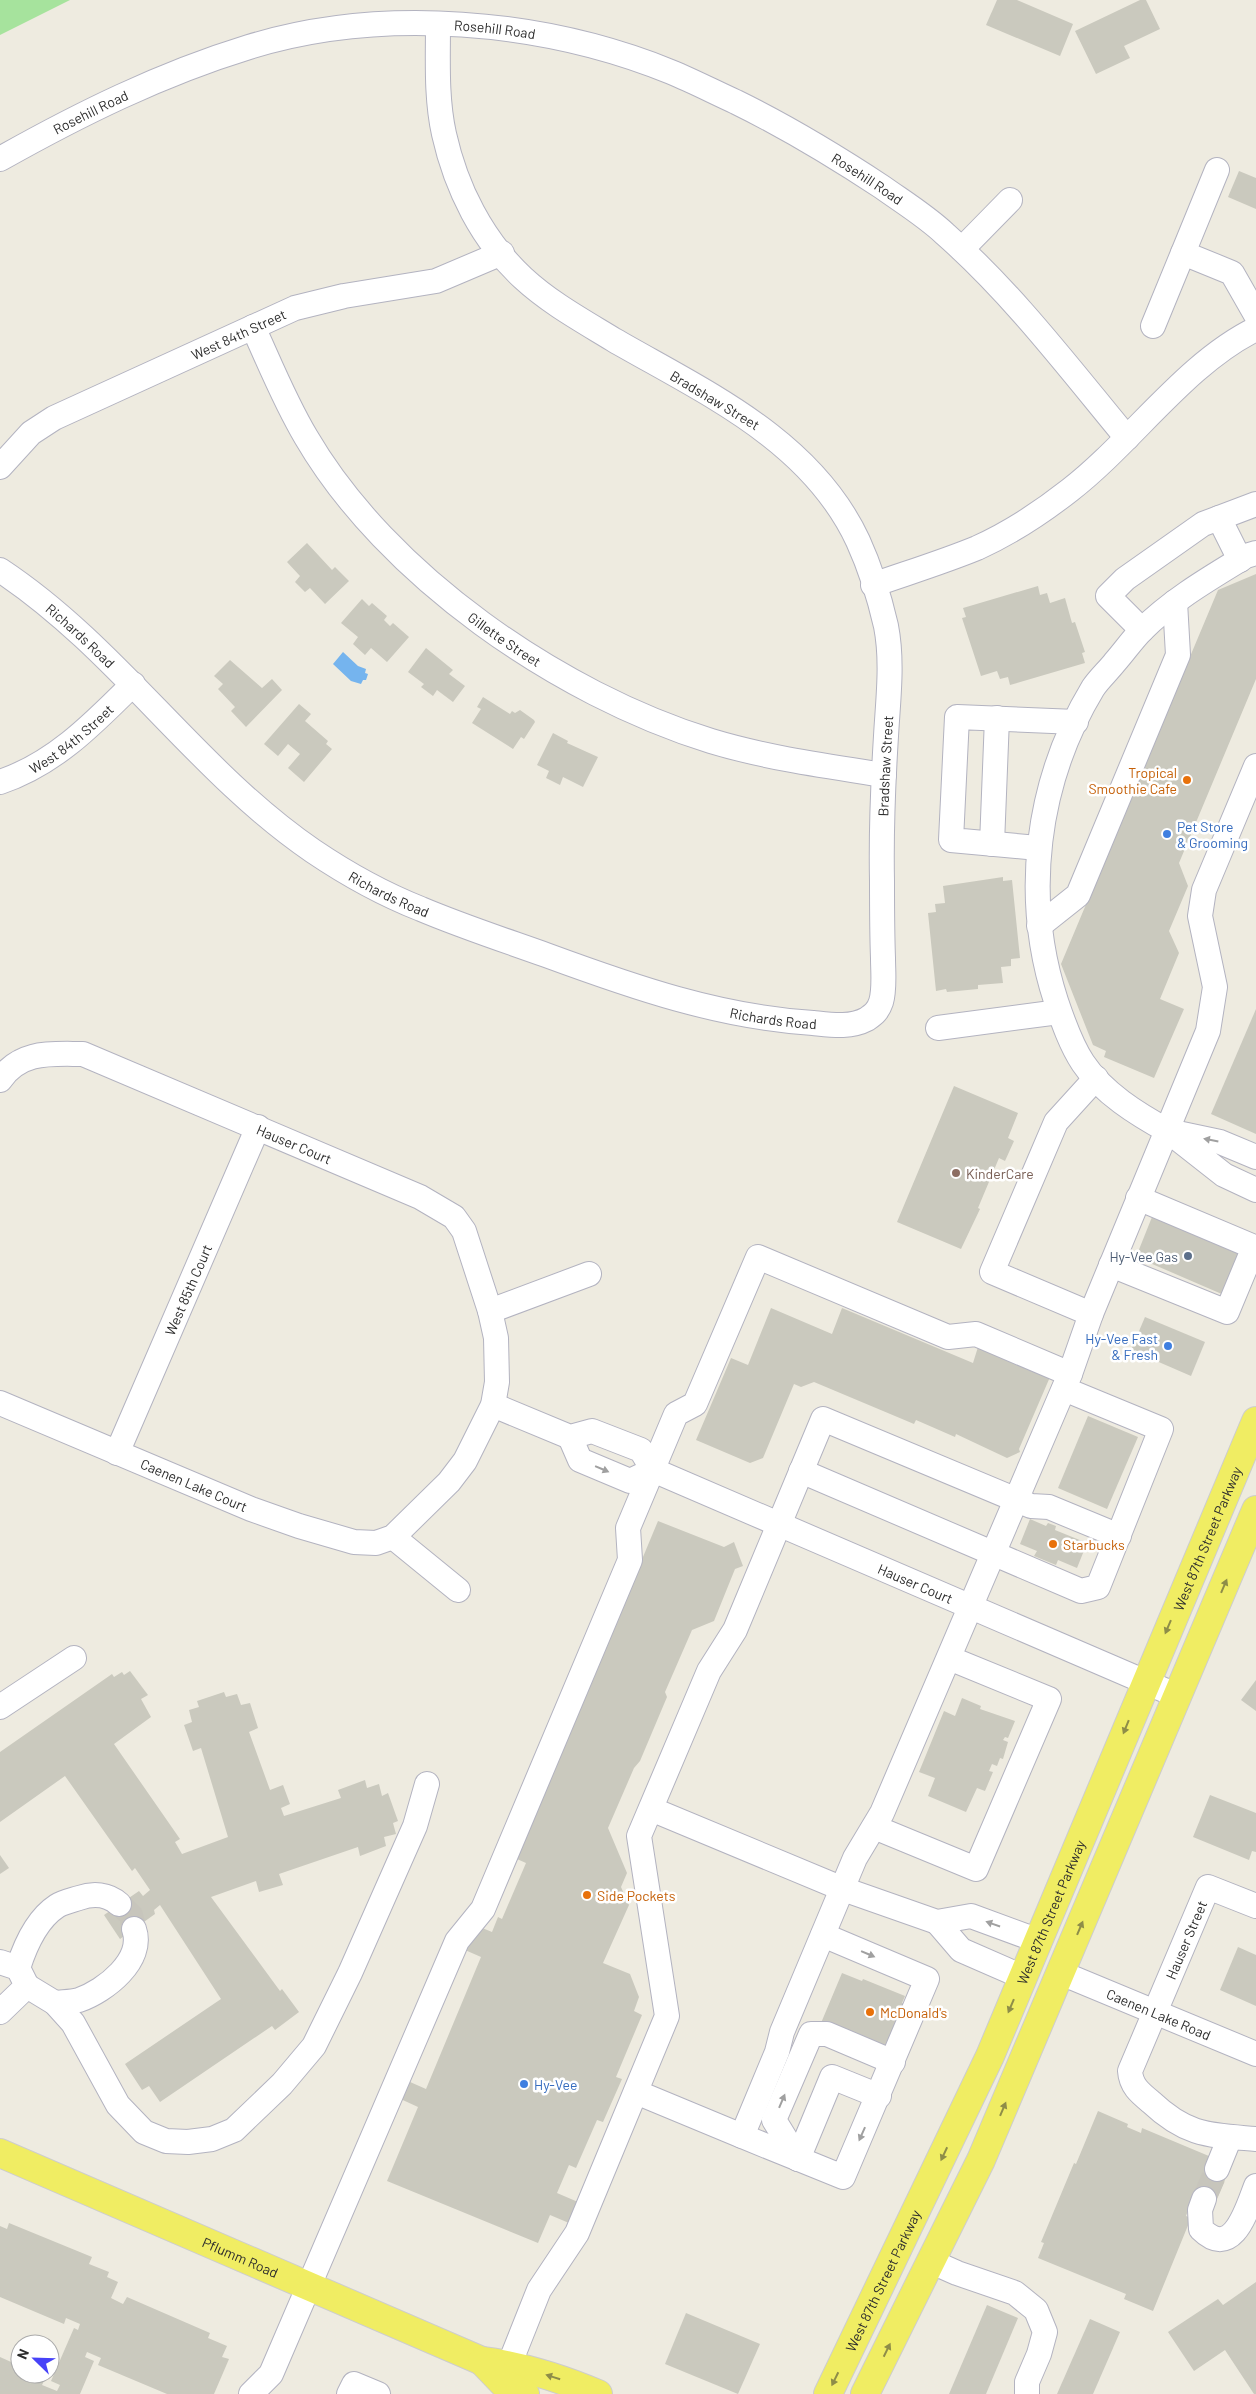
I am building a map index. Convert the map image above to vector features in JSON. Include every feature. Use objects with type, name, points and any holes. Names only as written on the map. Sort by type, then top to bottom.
[{"type":"main road","name":"West 87th Street Parkway","points":[[828,2394],[953,2136],[1039,1941],[1145,1682],[1256,1421]]},
{"type":"main road","points":[[865,2394],[981,2160],[1178,1696],[1253,1526]]},
{"type":"main road","name":"Pflumm Road","points":[[0,2153],[309,2288],[482,2361],[509,2384],[567,2381],[598,2394]]},
{"type":"street","name":"Rosehill Road","points":[[0,160],[88,110],[169,74],[252,46],[319,32],[390,24],[438,24],[527,31],[604,49],[671,72],[767,117],[842,160],[942,230],[1005,293],[1127,438]]},
{"type":"street","name":"Bradshaw Street","points":[[438,24],[438,90],[442,129],[454,172],[480,226],[519,274],[556,304],[750,418],[789,450],[824,487],[848,522],[861,547],[886,627],[889,666],[882,855],[882,1000],[874,1016]]},
{"type":"street","points":[[1152,326],[1217,170]]},
{"type":"street","points":[[962,249],[1010,200]]},
{"type":"street","name":"West 84th Street","points":[[0,467],[31,433],[54,418],[296,308],[344,296],[436,281],[502,253]]},
{"type":"street","points":[[1183,253],[1232,273],[1256,315]]},
{"type":"street","name":"Gillette Street","points":[[252,327],[306,437],[339,487],[385,540],[418,571],[484,624],[537,660],[598,696],[653,721],[712,741],[783,759],[884,775]]},
{"type":"street","points":[[873,585],[977,547],[1026,522],[1071,490],[1214,356],[1256,329]]},
{"type":"street","points":[[1142,630],[1108,596],[1125,578],[1203,524],[1256,504]]},
{"type":"street","points":[[1219,518],[1248,557],[1187,592],[1175,602],[1142,630],[1094,687],[1064,746],[1046,808],[1038,848],[1036,905],[1045,968],[1059,1012],[1084,1064],[1124,1104],[1168,1131],[1224,1175],[1256,1190]]},
{"type":"street","name":"Richards Road","points":[[0,570],[36,596],[78,631],[253,804],[312,850],[365,883],[419,909],[636,988],[700,1006],[790,1022],[850,1026],[874,1016]]},
{"type":"street","points":[[1039,926],[1078,895],[1178,655],[1175,602]]},
{"type":"street","name":"West 84th Street","points":[[0,782],[50,758],[84,733],[133,684]]},
{"type":"street","points":[[1038,848],[951,840],[957,717],[1076,722]]},
{"type":"street","points":[[992,844],[997,718]]},
{"type":"street","points":[[742,2136],[777,2052],[782,2032],[855,1858],[882,1813],[994,1553],[1024,1503],[1091,1314],[1208,1031],[1215,986],[1200,916],[1204,890],[1256,766]]},
{"type":"street","points":[[938,1028],[1059,1012]]},
{"type":"street","name":"Hauser Court","points":[[0,1080],[8,1068],[36,1054],[83,1054],[420,1196],[454,1217],[464,1231],[490,1311],[496,1338],[498,1382],[493,1405]]},
{"type":"street","points":[[1091,1314],[992,1272],[1056,1122],[1096,1078]]},
{"type":"street","name":"West 85th Court","points":[[117,1453],[258,1127]]},
{"type":"street","points":[[1168,1131],[1220,1142],[1256,1157]]},
{"type":"street","points":[[1111,1265],[1227,1312],[1254,1247],[1138,1198]]},
{"type":"street","points":[[251,2394],[271,2374],[457,1941],[483,1909],[630,1560],[628,1528],[676,1414],[695,1404],[758,1257],[948,1337],[976,1334],[1162,1429],[1098,1587],[1081,1591],[801,1472]]},
{"type":"street","points":[[490,1311],[589,1274]]},
{"type":"street","name":"Caenen Lake Court","points":[[0,1404],[251,1509],[298,1526],[354,1542],[376,1543],[393,1536],[449,1482],[465,1460],[493,1405]]},
{"type":"street","points":[[493,1405],[570,1436],[592,1431],[641,1450],[653,1470]]},
{"type":"street","points":[[509,2384],[539,2290],[577,2232],[668,2016],[639,1836],[709,1671],[735,1630],[823,1419],[1024,1503],[1049,1507],[1119,1536]]},
{"type":"street","points":[[570,1436],[580,1460],[630,1481],[653,1470]]},
{"type":"street","name":"Hauser Court","points":[[653,1470],[1178,1696]]},
{"type":"street","points":[[1024,1503],[1040,1515],[1095,1539],[1101,1544],[1100,1552],[1089,1577],[1084,1583],[1072,1587]]},
{"type":"street","points":[[393,1536],[458,1590]]},
{"type":"street","points":[[0,1707],[74,1658]]},
{"type":"street","points":[[874,1828],[976,1869],[1049,1699],[949,1658]]},
{"type":"street","points":[[15,1972],[55,2003],[73,2023],[118,2105],[144,2132],[166,2141],[188,2142],[212,2139],[234,2130],[282,2084],[314,2046],[350,1973],[415,1826],[427,1784]]},
{"type":"street","points":[[651,1808],[843,1889],[937,1922],[971,1916],[1039,1941]]},
{"type":"street","name":"Hauser Street","points":[[1156,2012],[1208,1887],[1256,1906]]},
{"type":"street","points":[[0,2012],[23,1953],[36,1928],[57,1906],[93,1893],[114,1900],[119,1904]]},
{"type":"street","points":[[937,1922],[961,1950],[1023,1976]]},
{"type":"street","points":[[55,2003],[77,2000],[98,1992],[121,1973],[134,1952],[136,1935],[134,1929]]},
{"type":"street","points":[[636,2092],[844,2177],[927,1979],[823,1935]]},
{"type":"street","name":"Caenen Lake Road","points":[[1062,1973],[1256,2054]]},
{"type":"street","points":[[1156,2012],[1130,2071],[1131,2080],[1136,2089],[1179,2124],[1196,2132],[1256,2139]]},
{"type":"street","points":[[798,2159],[774,2120],[811,2034],[827,2034],[893,2062]]},
{"type":"street","points":[[798,2159],[832,2077],[879,2096]]},
{"type":"street","points":[[1217,2169],[1230,2137]]},
{"type":"street","points":[[1204,2199],[1200,2210],[1201,2228],[1215,2239],[1224,2238],[1232,2235],[1239,2228],[1256,2186]]},
{"type":"street","points":[[930,2261],[957,2273],[1015,2293],[1036,2310],[1045,2332],[1039,2354],[1023,2390]]},
{"type":"street","points":[[349,2394],[354,2384],[378,2394]]},
{"type":"green space","points":[[0,0],[70,0],[0,35]]},
{"type":"water","points":[[343,652],[358,666],[366,669],[365,673],[368,674],[366,680],[363,680],[361,684],[351,681],[333,664]]},
{"type":"building","points":[[997,0],[1017,0],[1073,24],[1060,56],[986,25]]},
{"type":"building","points":[[1140,0],[1146,0],[1160,29],[1124,46],[1130,58],[1096,74],[1075,31]]},
{"type":"building","points":[[1239,171],[1256,178],[1256,209],[1228,197]]},
{"type":"building","points":[[307,543],[332,570],[335,567],[349,581],[325,604],[310,588],[305,592],[295,582],[300,576],[287,562]]},
{"type":"building","points":[[1256,574],[1256,679],[1179,863],[1188,886],[1169,931],[1179,953],[1160,999],[1184,1009],[1154,1078],[1104,1057],[1106,1051],[1093,1045],[1061,964],[1218,590]]},
{"type":"building","points":[[1038,586],[1040,595],[1047,593],[1050,603],[1065,598],[1072,623],[1075,622],[1085,652],[1082,653],[1085,663],[1010,685],[1008,677],[1000,679],[997,671],[981,676],[962,618],[966,617],[963,608]]},
{"type":"building","points":[[362,599],[369,606],[372,603],[387,616],[384,620],[390,626],[393,623],[409,637],[387,662],[371,648],[365,655],[353,644],[358,637],[341,623]]},
{"type":"building","points":[[426,648],[453,670],[449,674],[465,686],[453,702],[437,690],[433,696],[421,687],[424,684],[408,672]]},
{"type":"building","points":[[230,660],[262,688],[272,679],[282,690],[246,727],[231,711],[235,707],[218,689],[223,684],[214,676]]},
{"type":"building","points":[[483,697],[510,714],[512,711],[515,713],[520,710],[534,720],[535,722],[524,739],[521,737],[513,749],[472,723],[481,709],[477,707]]},
{"type":"building","points":[[299,704],[311,714],[305,721],[328,741],[326,744],[332,749],[304,782],[288,768],[300,754],[288,744],[278,756],[264,744]]},
{"type":"building","points":[[553,733],[568,741],[567,743],[598,757],[583,787],[563,777],[560,785],[546,778],[549,771],[537,765]]},
{"type":"building","points":[[1003,877],[1003,881],[1012,880],[1020,958],[1011,959],[1011,966],[1001,967],[1003,983],[978,985],[978,989],[947,992],[946,989],[936,991],[928,913],[936,912],[935,904],[945,903],[943,886]]},
{"type":"building","points":[[1256,1009],[1256,1134],[1211,1114]]},
{"type":"building","name":"KinderCare","points":[[954,1086],[1018,1113],[1008,1138],[1014,1141],[1005,1161],[999,1158],[978,1208],[980,1209],[961,1249],[897,1222]]},
{"type":"building","name":"Hy-Vee Gas","points":[[1152,1217],[1241,1255],[1224,1295],[1136,1257]]},
{"type":"building","points":[[771,1308],[832,1334],[842,1308],[973,1363],[978,1347],[1050,1377],[1019,1449],[1020,1452],[1007,1458],[956,1434],[955,1437],[916,1420],[914,1424],[814,1382],[801,1387],[794,1384],[763,1458],[750,1463],[696,1440],[731,1358],[748,1365]]},
{"type":"building","name":"Hy-Vee Fast & Fresh","points":[[1145,1317],[1205,1342],[1191,1376],[1131,1350]]},
{"type":"building","points":[[1088,1416],[1138,1437],[1107,1509],[1058,1488]]},
{"type":"building","name":"Starbucks","points":[[1030,1519],[1046,1526],[1048,1523],[1056,1526],[1055,1530],[1087,1543],[1077,1568],[1058,1560],[1056,1565],[1034,1556],[1037,1551],[1020,1544]]},
{"type":"building","points":[[658,1521],[724,1547],[734,1542],[743,1566],[735,1569],[714,1621],[692,1630],[665,1692],[667,1697],[640,1761],[634,1768],[608,1828],[627,1873],[621,1887],[629,1905],[603,1963],[630,1974],[639,1997],[634,2011],[642,2015],[616,2077],[622,2079],[603,2122],[597,2120],[576,2168],[569,2165],[557,2193],[578,2202],[569,2223],[550,2215],[538,2243],[387,2181],[418,2107],[394,2096],[401,2078],[426,2089],[481,1957],[465,1950],[475,1925],[492,1932],[498,1917],[502,1919],[526,1863],[517,1859]]},
{"type":"building","points":[[130,1671],[148,1695],[141,1699],[151,1717],[114,1744],[180,1839],[175,1842],[182,1854],[228,1837],[201,1748],[193,1751],[184,1725],[192,1722],[189,1710],[199,1707],[197,1701],[224,1692],[226,1697],[237,1694],[241,1705],[250,1703],[258,1728],[249,1732],[270,1790],[283,1785],[290,1804],[281,1808],[284,1816],[341,1798],[338,1790],[365,1780],[367,1788],[379,1784],[382,1796],[388,1793],[398,1821],[393,1823],[396,1834],[384,1837],[386,1846],[360,1856],[358,1847],[279,1874],[283,1885],[259,1892],[256,1881],[211,1897],[280,1991],[282,1989],[299,2012],[275,2030],[272,2026],[160,2102],[149,2086],[142,2090],[125,2064],[221,1999],[160,1905],[154,1910],[155,1914],[120,1939],[104,1915],[139,1891],[143,1896],[150,1890],[135,1868],[132,1871],[65,1776],[0,1822],[0,1752],[112,1674],[114,1677],[122,1672],[124,1675]]},
{"type":"building","points":[[1256,1680],[1256,1711],[1241,1700]]},
{"type":"building","points":[[962,1698],[981,1706],[980,1709],[1015,1721],[1008,1738],[1005,1737],[1003,1740],[1008,1742],[1003,1759],[1000,1758],[997,1766],[992,1764],[989,1771],[993,1772],[985,1791],[977,1788],[966,1812],[928,1796],[935,1778],[919,1772],[944,1711],[955,1716]]},
{"type":"building","points":[[1210,1795],[1256,1813],[1256,1852],[1252,1851],[1249,1860],[1193,1837]]},
{"type":"building","points":[[0,1855],[9,1868],[0,1874]]},
{"type":"building","points":[[1238,1947],[1256,1955],[1256,2006],[1220,1990]]},
{"type":"building","points":[[842,1973],[862,1981],[863,1979],[905,1996],[902,2003],[907,2005],[882,2056],[821,2023]]},
{"type":"building","points":[[1098,2111],[1128,2124],[1127,2127],[1141,2133],[1142,2128],[1216,2159],[1228,2173],[1215,2203],[1201,2197],[1191,2202],[1186,2216],[1191,2218],[1153,2311],[1124,2299],[1126,2294],[1038,2258],[1044,2243],[1041,2242]]},
{"type":"building","points":[[9,2223],[92,2257],[89,2264],[109,2272],[107,2277],[118,2282],[111,2298],[123,2304],[127,2297],[210,2333],[208,2338],[227,2346],[222,2357],[229,2359],[214,2394],[167,2394],[98,2365],[101,2358],[87,2352],[85,2357],[94,2361],[80,2394],[0,2394],[0,2357],[10,2362],[10,2384],[42,2384],[57,2391],[60,2385],[58,2384],[60,2384],[60,2360],[74,2328],[78,2330],[80,2324],[66,2318],[64,2324],[0,2297],[0,2226],[7,2229]]},
{"type":"building","points":[[1256,2282],[1256,2394],[1254,2394],[1225,2350],[1194,2371],[1168,2332],[1218,2299],[1223,2305]]},
{"type":"building","points":[[987,2305],[1018,2318],[986,2394],[949,2394]]},
{"type":"building","points":[[686,2313],[760,2344],[738,2394],[665,2364]]},
{"type":"building","points":[[1090,2319],[1120,2332],[1093,2394],[1057,2394]]},
{"type":"tunnel","points":[[119,1904],[131,1915],[134,1929]]},
{"type":"tunnel","points":[[1204,2199],[1217,2169]]},
{"type":"place","name":"Tropical Smoothie Cafe","points":[[1187,780]]},
{"type":"place","name":"Pet Store & Grooming","points":[[1167,834]]},
{"type":"place","name":"KinderCare","points":[[956,1173]]},
{"type":"place","name":"Hy-Vee Gas","points":[[1188,1256]]},
{"type":"place","name":"Hy-Vee Fast & Fresh","points":[[1168,1346]]},
{"type":"place","name":"Starbucks","points":[[1053,1544]]},
{"type":"place","name":"Side Pockets","points":[[587,1895]]},
{"type":"place","name":"McDonald's","points":[[870,2012]]},
{"type":"place","name":"Hy-Vee","points":[[524,2084]]}]
